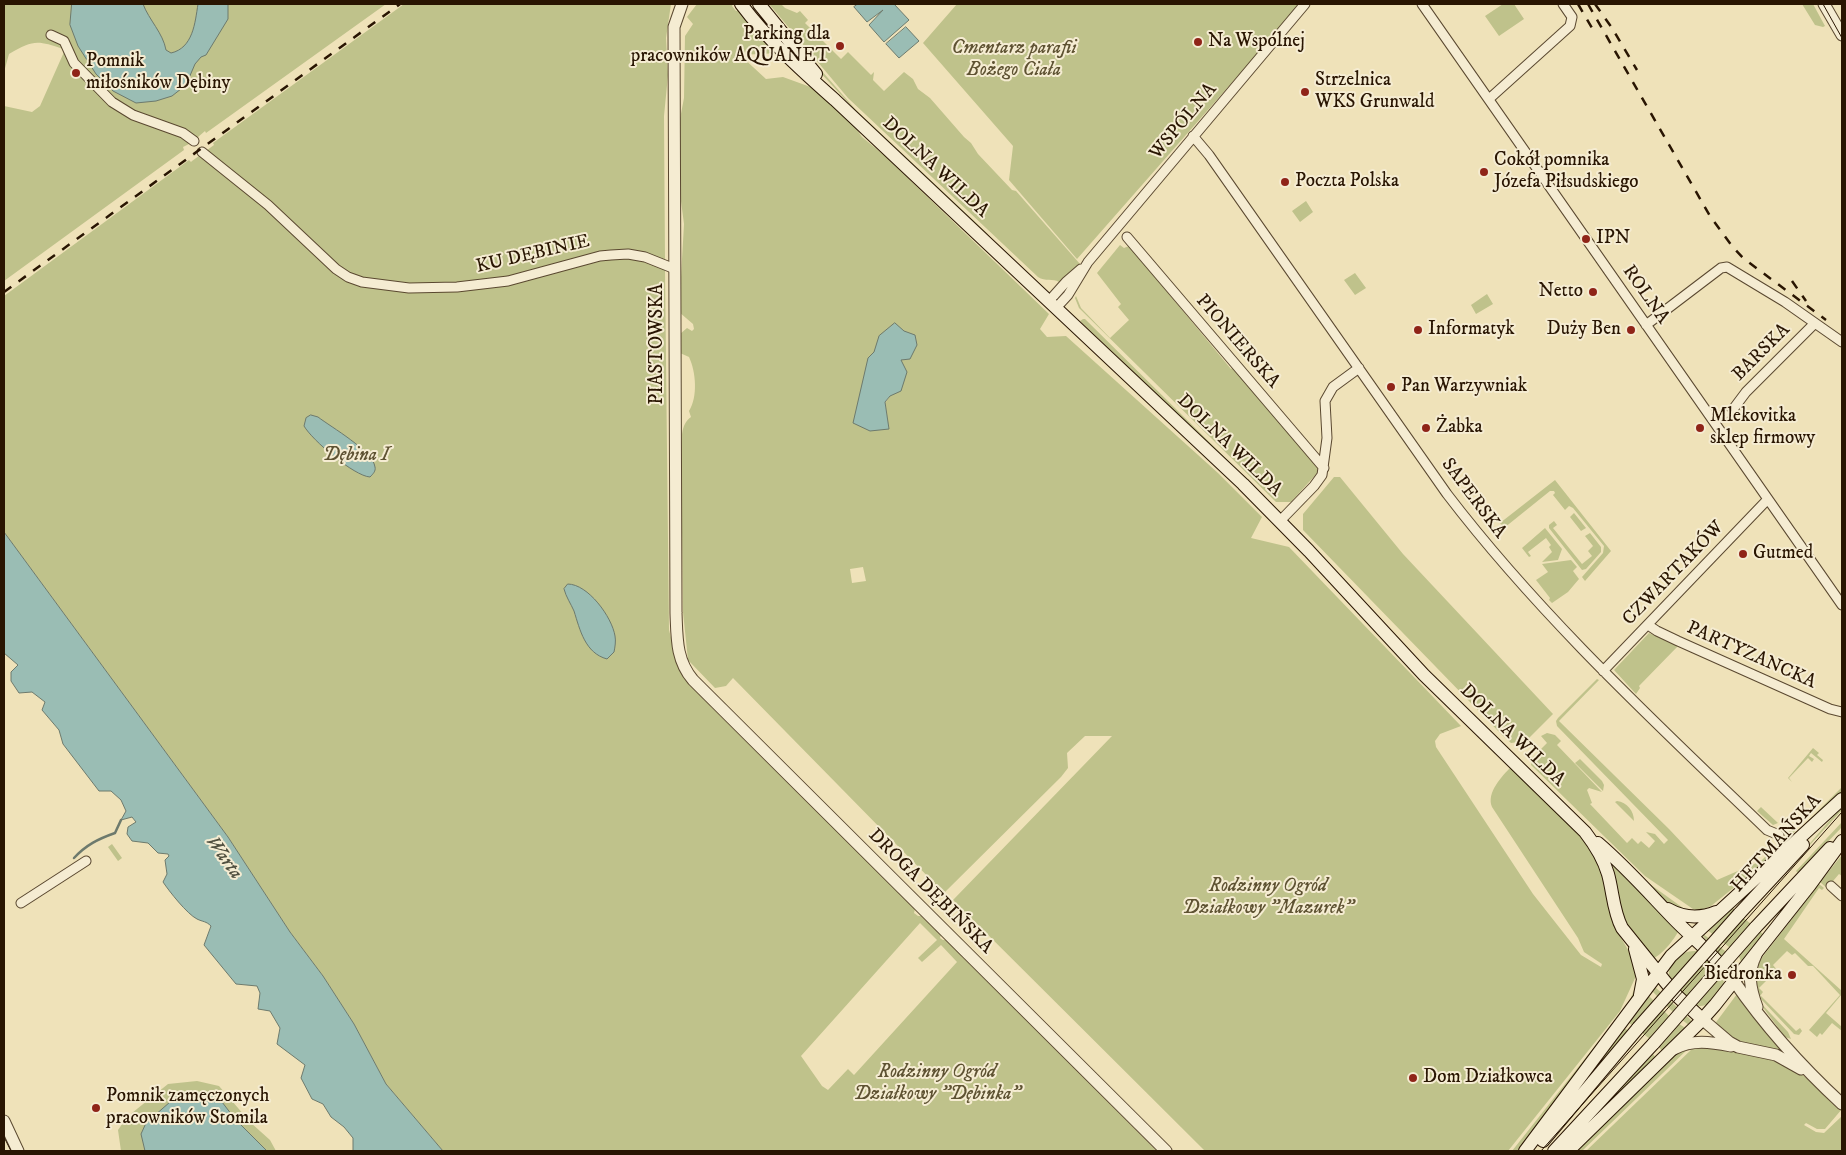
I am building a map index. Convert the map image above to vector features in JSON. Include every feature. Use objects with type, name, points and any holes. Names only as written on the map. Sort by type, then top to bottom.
[{"type":"main road","name":"DOLNA WILDA","points":[[741,4],[771,40],[810,78],[836,100],[1280,521],[1424,675],[1584,832],[1607,850],[1721,964],[1734,981]]},
{"type":"main road","name":"DOLNA WILDA","points":[[759,4],[836,100]]},
{"type":"main road","points":[[1525,1151],[1673,954],[1842,799]]},
{"type":"main road","name":"HETMAŃSKA","points":[[1534,1151],[1638,1028],[1842,799]]},
{"type":"main road","name":"DOLNA WILDA","points":[[1584,832],[1601,854],[1608,874],[1616,917],[1622,928],[1676,995],[1702,1019]]},
{"type":"main road","points":[[1554,1151],[1654,1043],[1803,875],[1842,836]]},
{"type":"main road","points":[[1568,1151],[1702,1019],[1810,885],[1842,841]]},
{"type":"main road","points":[[1660,903],[1675,913],[1689,917],[1703,916],[1721,910]]},
{"type":"main road","points":[[1632,940],[1643,979],[1641,992],[1635,1004]]},
{"type":"street","name":"PIASTOWSKA","points":[[679,653],[676,613],[675,22],[682,4]]},
{"type":"street","name":"PIASTOWSKA","points":[[675,36],[680,20],[690,4]]},
{"type":"street","name":"WSPÓLNA","points":[[1052,305],[1068,294],[1088,262],[1305,4]]},
{"type":"street","name":"ROLNA","points":[[1422,4],[1842,605]]},
{"type":"street","points":[[1489,99],[1570,26],[1572,17],[1563,4]]},
{"type":"street","points":[[1824,4],[1842,35]]},
{"type":"street","points":[[51,35],[64,41],[74,63],[112,102],[133,115],[183,132],[194,141]]},
{"type":"street","name":"SAPERSKA","points":[[1193,136],[1205,149],[1447,494],[1480,537],[1543,608],[1603,671],[1768,830],[1779,835]]},
{"type":"street","name":"KU DĘBINIE","points":[[202,152],[268,205],[336,269],[348,277],[362,282],[409,288],[457,287],[508,281],[600,256],[628,254],[645,257],[675,269]]},
{"type":"street","name":"PIONIERSKA","points":[[1127,237],[1324,468]]},
{"type":"street","points":[[1646,325],[1721,268],[1727,266],[1842,342]]},
{"type":"street","name":"BARSKA","points":[[1734,408],[1746,392],[1815,323]]},
{"type":"street","points":[[1280,521],[1314,486],[1322,475],[1327,438],[1325,401],[1333,387],[1359,368]]},
{"type":"street","points":[[1714,421],[1724,414]]},
{"type":"street","name":"CZWARTAKÓW","points":[[1603,671],[1768,499]]},
{"type":"street","name":"PARTYZANCKA","points":[[1648,625],[1657,632],[1830,709],[1842,712]]},
{"type":"street","name":"DROGA DĘBIŃSKA","points":[[679,653],[683,666],[693,680],[1166,1151]]},
{"type":"street","points":[[21,903],[86,861]]},
{"type":"street","points":[[1831,886],[1842,896]]},
{"type":"street","points":[[1760,947],[1753,963],[1750,982],[1752,994],[1761,1015]]},
{"type":"street","points":[[1734,981],[1750,1005],[1761,1015],[1811,1075],[1842,1104]]},
{"type":"street","points":[[1702,1019],[1726,1040],[1738,1047]]},
{"type":"street","points":[[1668,1053],[1682,1045],[1699,1042],[1738,1047],[1776,1056],[1811,1075]]},
{"type":"street","points":[[4,1121],[18,1151]]},
{"type":"green space","points":[[4,4],[386,4],[206,133],[205,131],[183,147],[184,150],[4,281],[4,106],[32,112],[40,106],[64,52],[63,49],[41,43],[24,46],[9,54],[4,72]]},
{"type":"green space","name":"Dębina I","points":[[404,4],[671,4],[666,38],[668,75],[664,116],[665,260],[662,261],[665,269],[669,630],[675,653],[915,909],[914,913],[921,916],[941,935],[940,938],[946,940],[1157,1151],[443,1151],[386,1084],[354,1024],[323,976],[290,932],[228,837],[4,532],[4,296],[189,160],[191,162],[214,145],[213,143]],"holes":[[[920,923],[937,940],[918,958],[922,962],[941,945],[957,962],[854,1075],[848,1069],[828,1090],[822,1086],[801,1056]]]},
{"type":"green space","name":"Rodzinny Ogród Działkowy \"Mazurek\"","points":[[697,4],[733,4],[732,6],[736,11],[738,10],[779,53],[740,55],[766,79],[783,77],[816,89],[853,124],[862,137],[885,156],[1049,314],[1040,329],[1047,337],[1066,336],[1218,473],[1262,517],[1251,538],[1289,547],[1461,726],[1440,734],[1435,741],[1436,747],[1533,894],[1581,955],[1601,967],[1602,964],[1584,952],[1578,938],[1492,807],[1491,796],[1499,780],[1511,767],[1582,835],[1596,853],[1618,933],[1636,963],[1636,976],[1620,1011],[1508,1151],[1205,1151],[953,900],[1112,736],[1085,736],[1067,753],[1068,768],[1061,777],[944,893],[733,678],[726,686],[715,688],[688,660],[683,612],[681,452],[682,433],[687,420],[691,417],[689,411],[694,399],[695,384],[689,357],[680,353],[680,334],[687,328],[692,331],[694,329],[693,324],[679,312],[684,224],[679,186],[679,124],[684,98],[685,36],[693,24],[687,17]],"holes":[[[874,352],[890,396],[885,403],[889,429],[868,358]],[[863,567],[866,581],[852,583],[850,569]]]},
{"type":"green space","points":[[769,4],[781,4],[785,8],[797,13],[800,11],[808,20],[805,23],[841,59],[848,52],[871,75],[874,72],[873,80],[884,91],[904,72],[913,79],[918,89],[930,98],[971,143],[978,154],[1012,190],[1016,191],[1080,264],[1059,282],[1038,277],[848,98]]},
{"type":"green space","name":"Cmentarz parafii Bożego Ciała","points":[[957,4],[1301,4],[1077,259],[1009,180],[1013,146],[923,43]]},
{"type":"green space","points":[[1503,4],[1514,4],[1524,19],[1499,36],[1485,16]]},
{"type":"green space","points":[[1802,4],[1813,4],[1825,26],[1815,25]]},
{"type":"green space","points":[[816,68],[820,69],[856,110],[989,235],[976,227],[870,126]]},
{"type":"green space","points":[[1306,201],[1313,212],[1300,222],[1292,211]]},
{"type":"green space","points":[[1120,245],[1124,248],[1129,246],[1231,369],[1235,366],[1318,468],[1318,472],[1291,502],[1276,502],[1079,308],[1076,296],[1081,308],[1110,338],[1129,320],[1118,307],[1121,304],[1097,273]]},
{"type":"green space","points":[[1355,273],[1366,288],[1355,295],[1344,280]]},
{"type":"green space","points":[[1487,294],[1493,304],[1476,314],[1471,305]]},
{"type":"green space","points":[[1083,319],[1282,514],[1279,514],[1155,396],[1080,321]]},
{"type":"green space","points":[[1334,477],[1340,477],[1403,554],[1553,714],[1526,741],[1511,743],[1502,735],[1303,530],[1303,514]]},
{"type":"green space","points":[[1555,480],[1611,551],[1585,581],[1582,577],[1603,553],[1604,546],[1573,508],[1569,506],[1565,510],[1553,495],[1554,491],[1550,491],[1504,528],[1500,523]]},
{"type":"green space","points":[[1574,513],[1586,528],[1581,531],[1570,517]]},
{"type":"green space","points":[[1554,521],[1557,525],[1553,528],[1582,564],[1592,556],[1588,551],[1593,546],[1585,536],[1590,533],[1601,547],[1601,552],[1586,569],[1582,570],[1549,528],[1549,525]]},
{"type":"green space","points":[[1545,528],[1562,549],[1558,560],[1542,562],[1552,552],[1549,547],[1551,545],[1546,538],[1528,552],[1531,556],[1529,557],[1522,548]]},
{"type":"green space","points":[[1571,560],[1577,567],[1573,571],[1579,579],[1568,592],[1552,603],[1536,580],[1548,572],[1542,564]]},
{"type":"green space","points":[[1649,633],[1678,646],[1639,686],[1640,688],[1636,694],[1614,670]]},
{"type":"green space","points":[[1597,679],[1599,680],[1559,721],[1669,829],[1717,880],[1761,861],[1767,855],[1770,857],[1776,850],[1778,852],[1711,906],[1698,911],[1693,909],[1645,876],[1531,765],[1532,758],[1547,743],[1541,736],[1547,733],[1555,735],[1561,741],[1557,745],[1602,792],[1589,788],[1587,790],[1592,803],[1590,804],[1627,843],[1632,838],[1638,844],[1641,841],[1649,848],[1655,841],[1646,832],[1655,834],[1664,844],[1668,840],[1557,726],[1556,721],[1558,718]]},
{"type":"green space","points":[[1813,748],[1819,753],[1817,755],[1823,760],[1822,762],[1811,753],[1809,756],[1814,759],[1812,762],[1808,758],[1789,778],[1792,782],[1788,778]]},
{"type":"green space","points":[[1580,759],[1602,781],[1604,785],[1603,791],[1575,763]]},
{"type":"green space","points":[[1842,787],[1842,793],[1792,842],[1798,831]]},
{"type":"green space","points":[[1615,802],[1624,803],[1629,808],[1633,814],[1634,821]]},
{"type":"green space","points":[[1842,806],[1842,810],[1787,870]]},
{"type":"green space","points":[[1761,807],[1778,823],[1773,825],[1757,811]]},
{"type":"green space","points":[[1842,822],[1842,827],[1798,873],[1796,871]]},
{"type":"green space","points":[[1780,825],[1797,827],[1790,840],[1781,849],[1780,847],[1791,835]]},
{"type":"green space","points":[[112,844],[122,858],[118,861],[108,847]]},
{"type":"green space","points":[[1842,855],[1842,876],[1839,874],[1828,887],[1840,900],[1820,882]]},
{"type":"green space","points":[[1610,863],[1679,930],[1667,947],[1652,959],[1623,922]]},
{"type":"green space","points":[[1647,882],[1690,913],[1671,906]]},
{"type":"green space","points":[[1819,884],[1824,888],[1822,890],[1819,888],[1784,939],[1842,991],[1842,994],[1826,1013],[1842,1027],[1842,1031],[1832,1023],[1822,1035],[1820,1033],[1817,1037],[1809,1030],[1840,995],[1813,966],[1808,966],[1795,953],[1792,955],[1787,951],[1773,965],[1777,970],[1759,988],[1763,992],[1760,996],[1756,988],[1756,972],[1760,960]]},
{"type":"green space","points":[[1732,906],[1734,910],[1763,934],[1742,964],[1738,954],[1706,929]]},
{"type":"green space","points":[[1702,933],[1734,958],[1737,970],[1734,970]]},
{"type":"green space","points":[[1696,951],[1701,953],[1716,967],[1722,975],[1724,984],[1715,997],[1703,1006],[1697,1006],[1686,999],[1669,978],[1670,967],[1680,955]]},
{"type":"green space","points":[[1635,987],[1635,994],[1630,1001]]},
{"type":"green space","points":[[1655,987],[1691,1020],[1690,1026],[1651,990]]},
{"type":"green space","points":[[1647,994],[1673,1020],[1687,1029],[1662,1052],[1659,1046],[1628,1022]]},
{"type":"green space","points":[[1737,994],[1781,1051],[1739,1043],[1714,1025]]},
{"type":"green space","points":[[1761,996],[1796,1031],[1800,1028],[1802,1031],[1799,1035],[1794,1034],[1760,998]]},
{"type":"green space","points":[[1756,998],[1788,1032],[1791,1039],[1785,1037]]},
{"type":"green space","points":[[1617,1019],[1518,1151],[1512,1151]]},
{"type":"green space","points":[[1622,1029],[1626,1029],[1629,1032],[1580,1091],[1583,1079]]},
{"type":"green space","points":[[1691,1046],[1582,1151],[1574,1151],[1672,1055]]},
{"type":"green space","points":[[1703,1047],[1761,1057],[1793,1069],[1805,1077],[1837,1108],[1839,1106],[1842,1109],[1825,1129],[1817,1129],[1806,1123],[1804,1125],[1816,1132],[1824,1133],[1842,1116],[1842,1151],[1586,1151],[1693,1048]]},
{"type":"green space","points":[[1653,1054],[1656,1058],[1563,1151],[1585,1122]]},
{"type":"green space","points":[[197,1081],[219,1086],[251,1123],[270,1140],[276,1151],[121,1151],[118,1130],[127,1117],[168,1084]]},
{"type":"water","points":[[72,4],[143,4],[162,38],[166,50],[171,53],[184,46],[192,34],[198,4],[228,4],[228,19],[206,55],[201,57],[195,64],[186,85],[172,96],[156,101],[136,103],[113,91],[96,74],[78,46],[70,25]]},
{"type":"water","points":[[858,4],[894,4],[909,20],[884,42],[869,25],[883,10],[867,22],[854,7]]},
{"type":"water","points":[[906,27],[919,41],[899,58],[886,44]]},
{"type":"water","points":[[895,323],[904,331],[915,335],[917,345],[910,359],[901,360],[907,372],[901,391],[890,396],[885,402],[889,429],[870,431],[853,423],[868,358],[874,352],[879,336]]},
{"type":"water","points":[[311,415],[318,417],[341,433],[367,454],[373,461],[375,468],[370,477],[354,471],[315,440],[304,426],[306,418]]},
{"type":"water","name":"Warta","points":[[4,532],[228,837],[290,932],[323,976],[354,1024],[386,1084],[443,1151],[353,1151],[353,1138],[344,1127],[331,1117],[323,1104],[312,1099],[301,1078],[305,1065],[277,1044],[280,1028],[270,1011],[258,1009],[260,993],[257,986],[236,984],[204,945],[211,926],[188,912],[163,882],[167,874],[165,860],[169,856],[168,854],[158,853],[148,843],[132,841],[127,834],[128,827],[136,822],[132,817],[121,820],[126,811],[121,800],[111,791],[99,791],[63,744],[59,730],[42,710],[45,702],[32,692],[19,693],[11,681],[11,672],[18,665],[4,653]]},
{"type":"water","points":[[568,584],[576,585],[591,595],[609,620],[613,628],[615,642],[614,652],[607,659],[593,652],[584,640],[564,589]]},
{"type":"water","points":[[192,1091],[209,1094],[222,1102],[235,1119],[267,1151],[145,1151],[141,1134],[146,1123],[178,1095]]},
{"type":"waterway","points":[[74,858],[83,849],[115,833],[121,820]]},
{"type":"tram line","points":[[1823,4],[1842,38]]},
{"type":"tram line","points":[[1541,1151],[1842,812]]},
{"type":"tram line","points":[[4,1137],[11,1151]]},
{"type":"railway","points":[[4,292],[400,4]]},
{"type":"railway","points":[[1578,4],[1595,33]]},
{"type":"railway","points":[[1588,4],[1710,216],[1732,246],[1743,258],[1826,320]]},
{"type":"railway","points":[[1595,4],[1637,70]]},
{"type":"railway","points":[[1792,281],[1806,301]]},
{"type":"place","name":"Na Wspólnej","points":[[1198,42]]},
{"type":"place","name":"Parking dla pracowników AQUANET","points":[[840,46]]},
{"type":"place","name":"Pomnik miłośników Dębiny","points":[[76,73]]},
{"type":"place","name":"Strzelnica WKS Grunwald","points":[[1305,92]]},
{"type":"place","name":"Cokół pomnika Józefa Piłsudskiego","points":[[1484,172]]},
{"type":"place","name":"Poczta Polska","points":[[1285,182]]},
{"type":"place","name":"IPN","points":[[1586,239]]},
{"type":"place","name":"Netto","points":[[1593,292]]},
{"type":"place","name":"Informatyk","points":[[1418,330]]},
{"type":"place","name":"Duży Ben","points":[[1631,330]]},
{"type":"place","name":"Pan Warzywniak","points":[[1391,387]]},
{"type":"place","name":"Żabka","points":[[1426,428]]},
{"type":"place","name":"Mlekovitka sklep firmowy","points":[[1700,428]]},
{"type":"place","name":"Gutmed","points":[[1743,554]]},
{"type":"place","name":"Biedronka","points":[[1792,975]]},
{"type":"place","name":"Dom Działkowca","points":[[1413,1078]]},
{"type":"place","name":"Pomnik zamęczonych pracowników Stomila","points":[[96,1108]]},
{"type":"park label","name":"Rodzinny Ogród Działkowy \"Dębinka\"","points":[[937,1084]]}]
